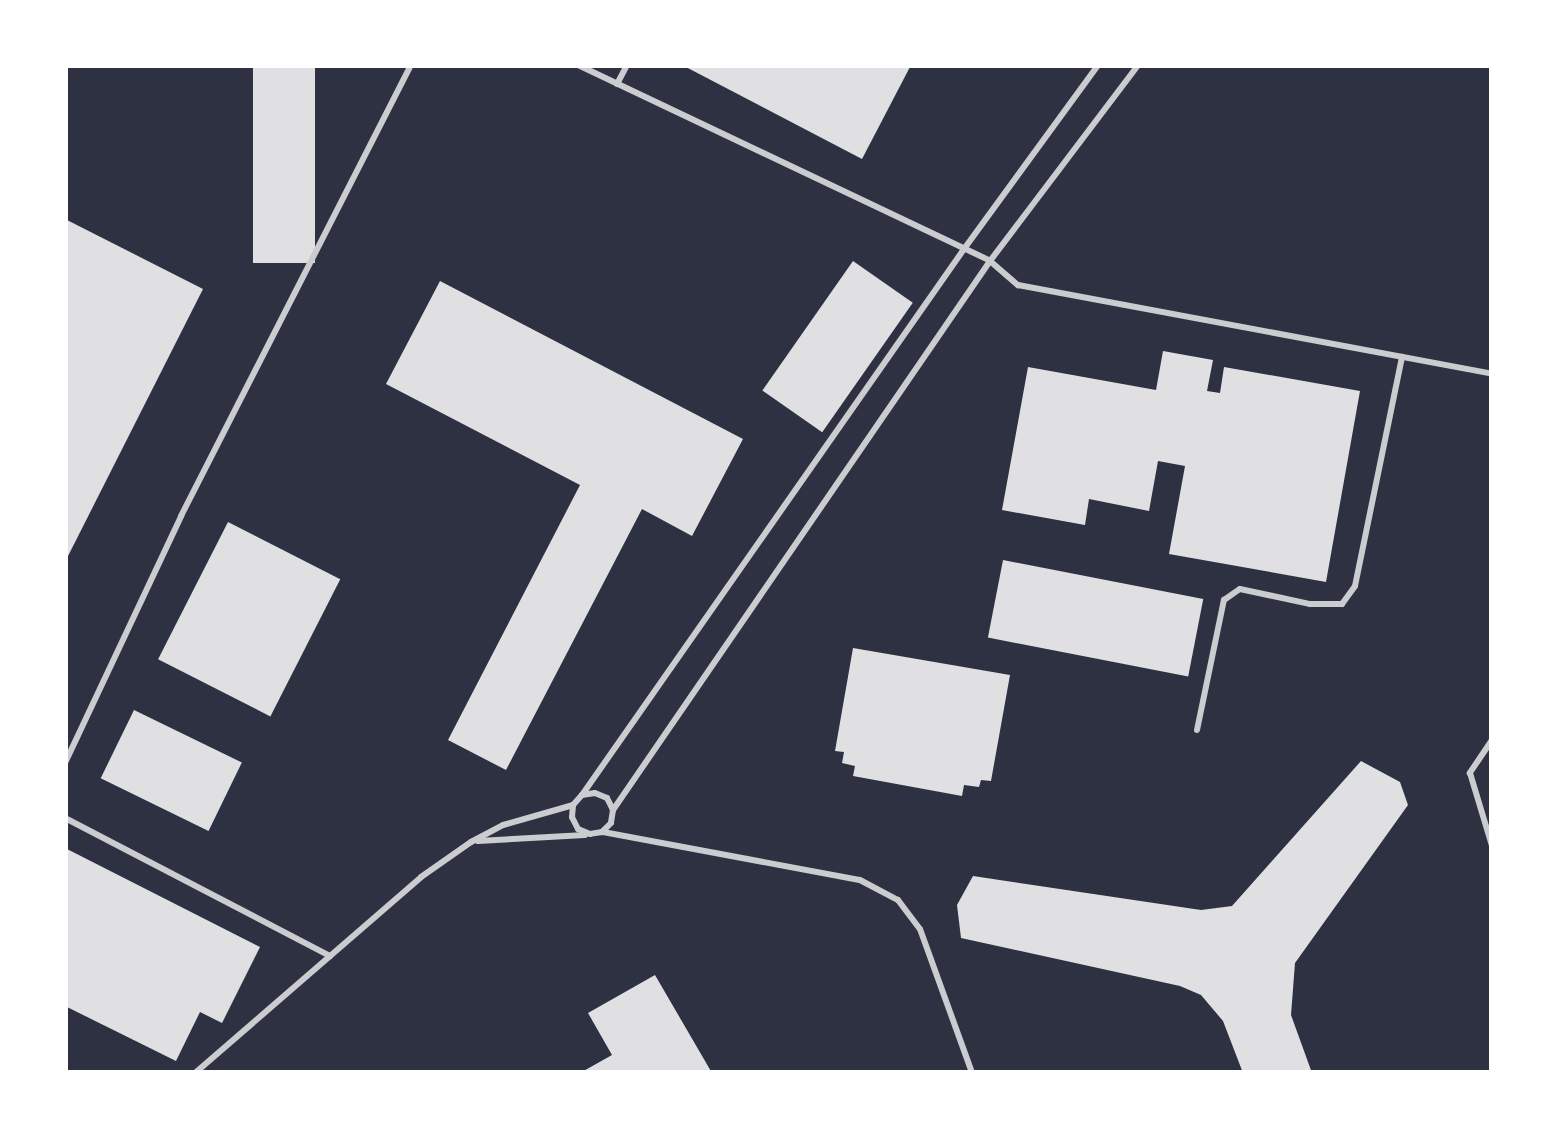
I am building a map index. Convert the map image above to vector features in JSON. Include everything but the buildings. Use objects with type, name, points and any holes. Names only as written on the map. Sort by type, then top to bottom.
[{"type":"lane","points":[[65,763],[180,516],[412,65]]},
{"type":"lane","points":[[578,65],[964,248],[990,261],[1018,285],[1492,374]]},
{"type":"lane","points":[[618,84],[628,65]]},
{"type":"lane","points":[[195,1073],[421,876],[504,825],[573,804],[582,795],[964,248],[1098,65]]},
{"type":"lane","points":[[602,832],[611,823],[613,810],[990,261],[1138,65]]},
{"type":"lane","points":[[1197,730],[1224,600],[1240,589],[1310,604],[1342,604],[1355,586],[1402,357]]},
{"type":"lane","points":[[1492,740],[1470,773],[1492,846]]},
{"type":"lane","points":[[582,795],[595,793],[607,798],[613,810]]},
{"type":"lane","points":[[573,804],[572,818],[578,829],[590,834]]},
{"type":"lane","points":[[65,818],[330,956]]},
{"type":"lane","points":[[472,842],[602,832],[860,880],[898,900],[920,928],[972,1073]]}]
